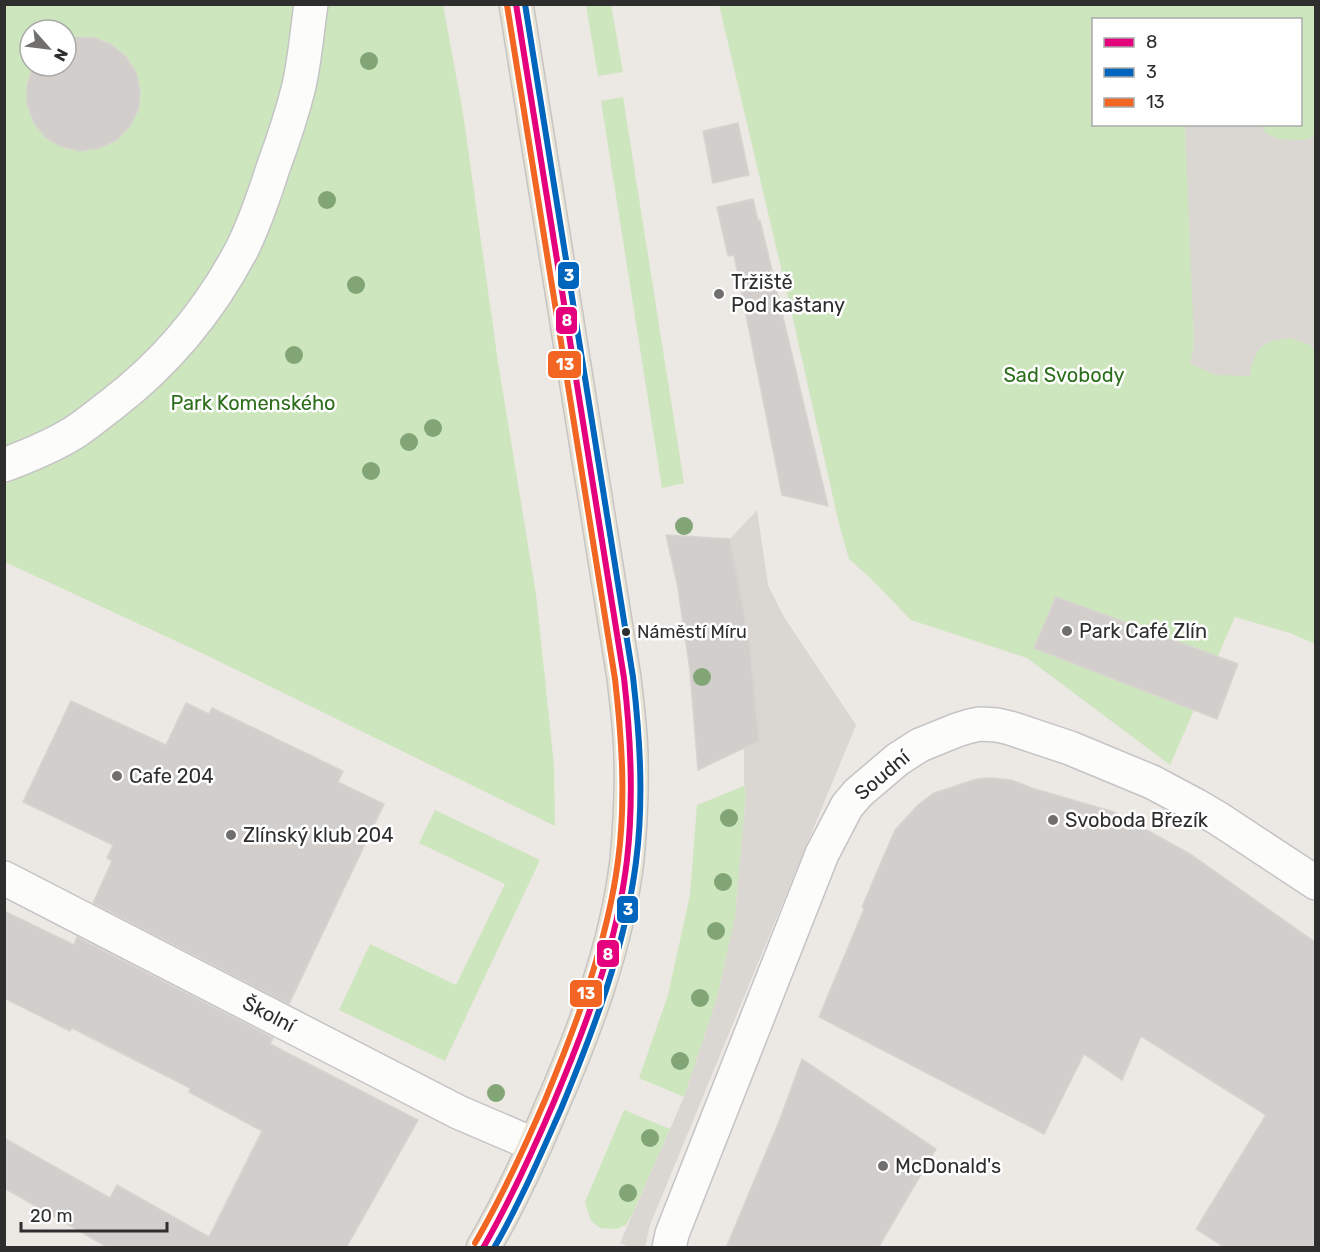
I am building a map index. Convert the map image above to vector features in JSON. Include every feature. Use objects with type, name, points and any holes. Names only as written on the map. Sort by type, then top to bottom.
[{"type":"main road","points":[[483,1248],[499,1221],[536,1145],[568,1071],[603,973],[627,862],[631,809],[632,758],[624,678],[516,4]]},
{"type":"street","points":[[4,465],[75,432],[125,394],[174,348],[199,318],[220,287],[242,249],[260,208],[288,126],[301,74],[311,4]]},
{"type":"street","name":"Soudní","points":[[669,1248],[676,1224],[822,854],[847,806],[858,793],[909,751],[970,726],[980,724],[1010,728],[1060,745],[1152,782],[1219,819],[1316,883]]},
{"type":"street","name":"Školní","points":[[4,878],[458,1112],[536,1145]]},
{"type":"green space","name":"Park Komenského","points":[[4,5],[443,5],[463,113],[498,362],[536,594],[554,765],[555,826],[206,655],[5,562]]},
{"type":"green space","points":[[586,5],[611,5],[623,72],[598,76]]},
{"type":"green space","name":"Sad Svobody","points":[[719,5],[1315,5],[1315,644],[1290,633],[1235,617],[1170,765],[1027,658],[911,620],[849,559]]},
{"type":"green space","points":[[623,97],[684,483],[662,488],[601,101]]},
{"type":"green space","points":[[744,786],[746,793],[735,918],[717,998],[684,1097],[639,1078],[668,995],[690,895],[697,805]]},
{"type":"green space","points":[[435,810],[540,860],[445,1061],[339,1010],[370,944],[456,985],[505,884],[419,843]]},
{"type":"green space","points":[[624,1110],[670,1129],[626,1225],[616,1229],[600,1228],[591,1221],[585,1202]]},
{"type":"shaded area","points":[[1185,126],[1262,126],[1266,133],[1278,139],[1307,140],[1315,135],[1315,352],[1311,345],[1290,338],[1271,341],[1259,349],[1252,363],[1250,376],[1216,375],[1190,364],[1194,344]]},
{"type":"shaded area","points":[[757,510],[768,585],[784,617],[856,725],[650,1225],[645,1247],[629,1247],[620,1243],[684,1097],[717,998],[735,918],[746,793],[744,748],[759,741],[730,539]]},
{"type":"building","points":[[78,37],[95,38],[112,45],[126,57],[136,72],[140,90],[139,108],[130,126],[117,140],[100,148],[81,151],[62,147],[46,138],[34,123],[27,104],[29,78],[78,78]]},
{"type":"building","points":[[738,123],[749,175],[713,183],[703,131]]},
{"type":"building","points":[[753,199],[758,221],[760,220],[828,506],[782,495],[734,255],[728,256],[717,207]]},
{"type":"building","points":[[666,535],[730,539],[749,641],[759,741],[698,770],[690,671],[678,588]]},
{"type":"building","points":[[1056,597],[1238,664],[1217,719],[1034,648]]},
{"type":"building","name":"Zlínský klub 204","points":[[71,701],[166,745],[186,703],[209,714],[212,708],[343,771],[338,782],[384,804],[289,1004],[93,903],[112,861],[107,858],[113,845],[23,802]]},
{"type":"building","points":[[977,779],[1011,780],[1114,812],[1190,854],[1316,943],[1316,1248],[1226,1248],[1196,1229],[1266,1115],[1141,1036],[1122,1080],[1084,1054],[1044,1134],[819,1017],[895,830],[918,805],[934,793]]},
{"type":"building","points":[[4,911],[74,945],[77,937],[273,1038],[270,1044],[418,1120],[346,1248],[109,1248],[4,1188],[4,1138],[110,1198],[117,1185],[209,1237],[262,1131],[189,1092],[190,1088],[72,1028],[70,1031],[4,998]]},
{"type":"building","points":[[802,1059],[936,1149],[878,1248],[726,1248],[780,1119]]},
{"type":"transit line","name":"8","points":[[483,1248],[529,1159],[577,1045],[599,985],[622,892],[627,860],[631,792],[630,746],[624,678],[516,4]]},
{"type":"transit line","name":"3","points":[[494,1248],[521,1197],[561,1109],[607,988],[631,894],[640,816],[638,723],[633,677],[525,4]]},
{"type":"transit line","name":"13","points":[[475,1243],[529,1137],[557,1071],[589,983],[599,953],[613,892],[622,816],[620,725],[615,679],[507,5]]},
{"type":"place","name":"Tržiště Pod kaštany","points":[[719,294]]},
{"type":"place","name":"Park Café Zlín","points":[[1067,631]]},
{"type":"place","name":"Náměstí Míru","points":[[626,632]]},
{"type":"place","name":"Cafe 204","points":[[117,776]]},
{"type":"place","name":"Svoboda Březík","points":[[1053,820]]},
{"type":"place","name":"Zlínský klub 204","points":[[231,835]]},
{"type":"place","name":"McDonald's","points":[[883,1166]]}]
